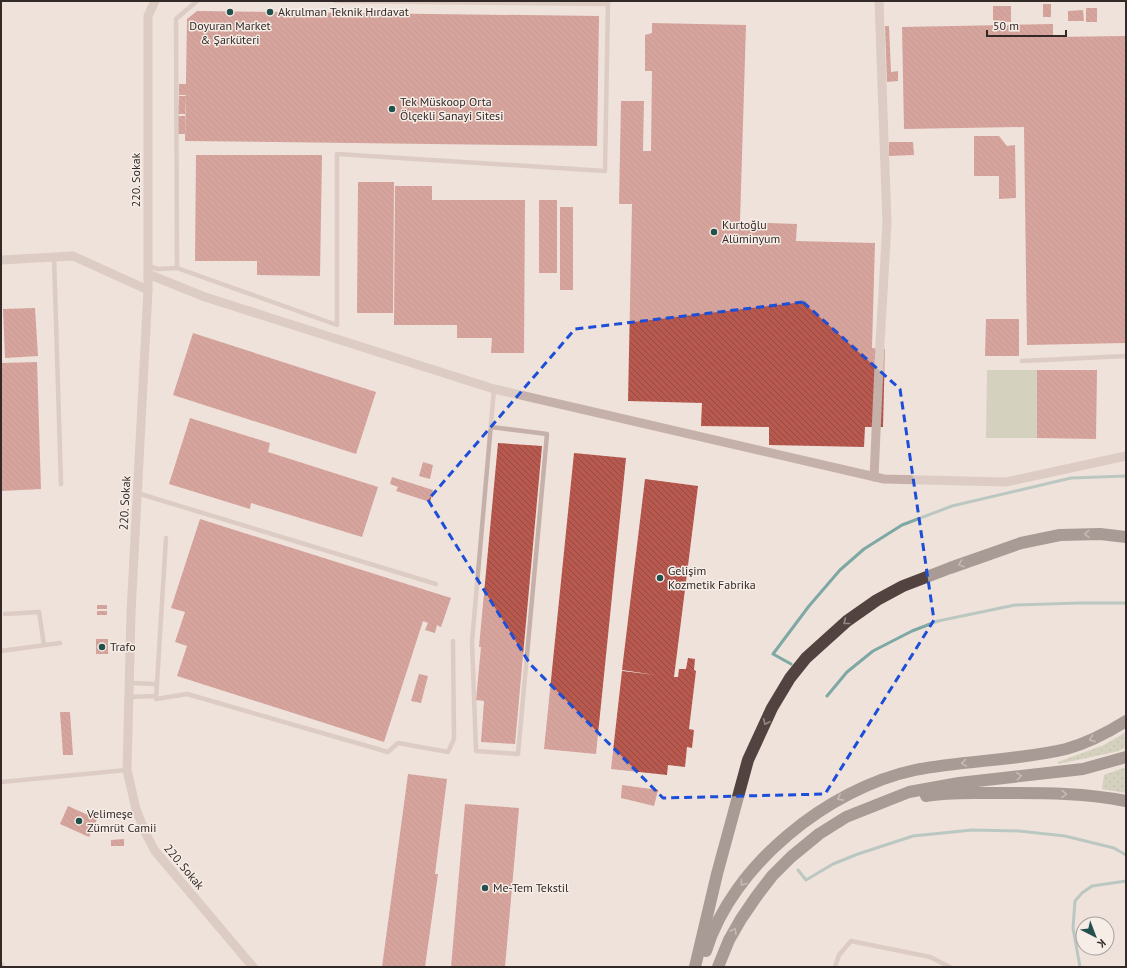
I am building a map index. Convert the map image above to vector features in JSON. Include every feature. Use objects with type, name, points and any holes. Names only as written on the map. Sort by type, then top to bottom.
[{"type":"highway","points":[[695,967],[717,874],[748,760],[772,708],[790,678],[806,658],[847,621],[878,600],[903,586],[950,568],[1021,543],[1060,535],[1100,534],[1126,537]]},
{"type":"highway","points":[[702,967],[711,935],[741,885],[758,863],[778,844],[810,818],[836,800],[885,777],[915,770],[1036,755],[1067,748],[1107,733],[1126,721]]},
{"type":"highway","points":[[718,967],[729,940],[738,924],[772,876],[791,857],[819,834],[846,817],[909,792],[959,783],[1083,769],[1126,758]]},
{"type":"highway","points":[[846,817],[898,802],[931,795],[959,793],[1076,795],[1126,801]]},
{"type":"street","name":"220. Sokak","points":[[155,1],[148,16],[148,290],[131,613],[127,770],[136,809],[144,832],[155,851],[253,967]]},
{"type":"street","points":[[874,477],[887,223],[879,1]]},
{"type":"street","points":[[1,260],[73,256],[148,290]]},
{"type":"street","points":[[148,270],[205,297],[494,389],[884,479],[1006,482],[1126,456]]},
{"type":"lane","points":[[177,268],[176,19],[197,1]]},
{"type":"lane","points":[[148,270],[177,268],[337,325],[337,154],[605,171],[608,3],[335,1]]},
{"type":"lane","points":[[54,257],[60,484]]},
{"type":"lane","points":[[1022,361],[1126,356]]},
{"type":"lane","points":[[491,427],[547,434],[518,754],[476,751],[472,642],[494,389]]},
{"type":"lane","points":[[137,493],[436,584]]},
{"type":"lane","points":[[156,696],[166,538]]},
{"type":"lane","points":[[5,614],[39,612],[44,645]]},
{"type":"lane","points":[[129,697],[156,696],[156,699],[187,694],[388,752],[398,743],[448,752],[454,739],[453,641]]},
{"type":"lane","points":[[1,651],[60,643]]},
{"type":"lane","points":[[129,683],[157,684]]},
{"type":"lane","points":[[1,782],[127,770]]},
{"type":"lane","points":[[835,967],[839,955],[851,941],[930,957],[950,967]]},
{"type":"highlighted area","points":[[803,302],[900,389],[934,620],[825,794],[663,798],[530,664],[428,500],[575,329]]},
{"type":"green space","points":[[987,370],[1037,370],[1037,438],[986,438]]},
{"type":"green space","points":[[1126,732],[1126,748],[1115,752],[1058,764],[1058,762],[1104,745]]},
{"type":"green space","points":[[1126,767],[1126,793],[1102,789],[1104,775]]},
{"type":"building","points":[[1043,4],[1051,4],[1051,17],[1043,17]]},
{"type":"building","points":[[993,6],[1011,6],[1011,22],[993,21]]},
{"type":"building","points":[[1086,8],[1097,8],[1097,22],[1086,22]]},
{"type":"building","points":[[1083,10],[1084,21],[1068,21],[1068,11]]},
{"type":"building","name":"Tek Müskoop Orta Ölçekli Sanayi Sitesi","points":[[197,11],[599,16],[597,146],[185,141],[187,19]]},
{"type":"building","name":"Kurtoğlu Alüminyum","points":[[652,23],[746,25],[740,222],[797,224],[796,241],[875,243],[872,348],[885,349],[883,427],[865,427],[864,447],[769,445],[769,427],[701,426],[702,403],[628,401],[632,204],[619,204],[621,101],[644,101],[643,151],[651,151],[652,71],[645,71],[645,35],[652,33]]},
{"type":"building","points":[[1053,24],[1053,37],[1126,36],[1126,343],[1027,345],[1024,127],[904,129],[902,27]]},
{"type":"building","points":[[885,26],[889,26],[891,72],[898,71],[898,81],[887,82]]},
{"type":"building","points":[[179,84],[186,84],[186,95],[179,95]]},
{"type":"building","points":[[179,96],[186,96],[185,114],[178,114]]},
{"type":"building","points":[[178,116],[185,116],[185,134],[178,134]]},
{"type":"building","points":[[974,136],[999,136],[1007,146],[1015,145],[1016,198],[999,199],[999,176],[974,176]]},
{"type":"building","points":[[889,142],[913,142],[914,155],[889,156]]},
{"type":"building","points":[[196,155],[322,155],[320,276],[257,275],[257,261],[195,261]]},
{"type":"building","points":[[358,182],[394,182],[393,313],[357,313]]},
{"type":"building","points":[[395,186],[432,186],[432,200],[525,200],[524,353],[491,353],[492,338],[457,338],[457,325],[394,325]]},
{"type":"building","points":[[539,200],[557,200],[557,273],[539,273]]},
{"type":"building","points":[[560,207],[573,207],[573,290],[560,290]]},
{"type":"building","points":[[35,308],[38,356],[5,358],[3,309]]},
{"type":"building","points":[[986,319],[1019,319],[1019,356],[985,356]]},
{"type":"building","points":[[193,333],[376,392],[356,454],[173,395]]},
{"type":"building","points":[[37,362],[41,489],[1,491],[1,363]]},
{"type":"building","points":[[1037,370],[1097,370],[1096,439],[1037,438]]},
{"type":"building","points":[[190,418],[270,443],[268,452],[378,487],[362,537],[251,503],[250,509],[169,484]]},
{"type":"building","points":[[498,443],[542,446],[515,744],[481,742],[484,701],[476,700],[481,647],[479,647]]},
{"type":"building","points":[[574,453],[626,458],[596,754],[544,749]]},
{"type":"building","points":[[423,462],[433,465],[430,479],[419,476]]},
{"type":"building","points":[[392,477],[433,490],[430,502],[396,491],[398,487],[390,484]]},
{"type":"building","points":[[645,479],[698,486],[674,677],[678,677],[679,669],[686,669],[688,658],[695,659],[694,670],[696,671],[689,729],[694,730],[692,748],[687,747],[685,767],[668,765],[667,775],[611,769],[622,671],[656,675],[622,670]]},
{"type":"building","points":[[200,519],[451,598],[441,627],[437,625],[435,633],[425,630],[428,623],[423,621],[384,742],[177,676],[187,646],[175,642],[185,612],[171,608]]},
{"type":"building","points":[[97,605],[107,605],[107,609],[97,609]]},
{"type":"building","points":[[97,611],[107,611],[107,615],[97,615]]},
{"type":"building","name":"Trafo","points":[[96,639],[108,639],[108,654],[96,654]]},
{"type":"building","points":[[419,674],[428,676],[421,703],[411,701]]},
{"type":"building","points":[[60,712],[70,712],[73,755],[63,755]]},
{"type":"building","points":[[408,774],[447,779],[435,874],[438,874],[425,967],[382,967]]},
{"type":"building","points":[[622,785],[658,790],[654,806],[621,798]]},
{"type":"building","name":"Me-Tem Tekstil","points":[[465,804],[519,808],[505,967],[451,967]]},
{"type":"building","name":"Velimeşe Zümrüt Camii","points":[[68,806],[97,819],[89,837],[60,824]]},
{"type":"building","points":[[124,839],[124,846],[111,846],[111,840]]},
{"type":"waterway","points":[[791,664],[773,654],[809,606],[840,570],[864,549],[902,525],[952,506],[1071,478],[1126,476]]},
{"type":"waterway","points":[[827,696],[847,672],[873,651],[912,631],[938,621],[1015,605],[1126,603]]},
{"type":"waterway","points":[[798,870],[806,880],[833,864],[913,836],[972,830],[1019,831],[1065,836],[1114,848],[1126,855]]},
{"type":"waterway","points":[[1080,967],[1073,928],[1075,901],[1082,893],[1092,886],[1126,881]]},
{"type":"place","name":"Doyuran Market & Şarküteri","points":[[230,12]]},
{"type":"place","name":"Akrulman Teknik Hırdavat","points":[[270,12]]},
{"type":"place","name":"Tek Müskoop Orta Ölçekli Sanayi Sitesi","points":[[392,109]]},
{"type":"place","name":"Kurtoğlu Alüminyum","points":[[714,232]]},
{"type":"place","name":"Gelişim Kozmetik Fabrika","points":[[660,578]]},
{"type":"place","name":"Trafo","points":[[102,647]]},
{"type":"place","name":"Velimeşe Zümrüt Camii","points":[[79,821]]},
{"type":"place","name":"Me-Tem Tekstil","points":[[485,888]]}]
